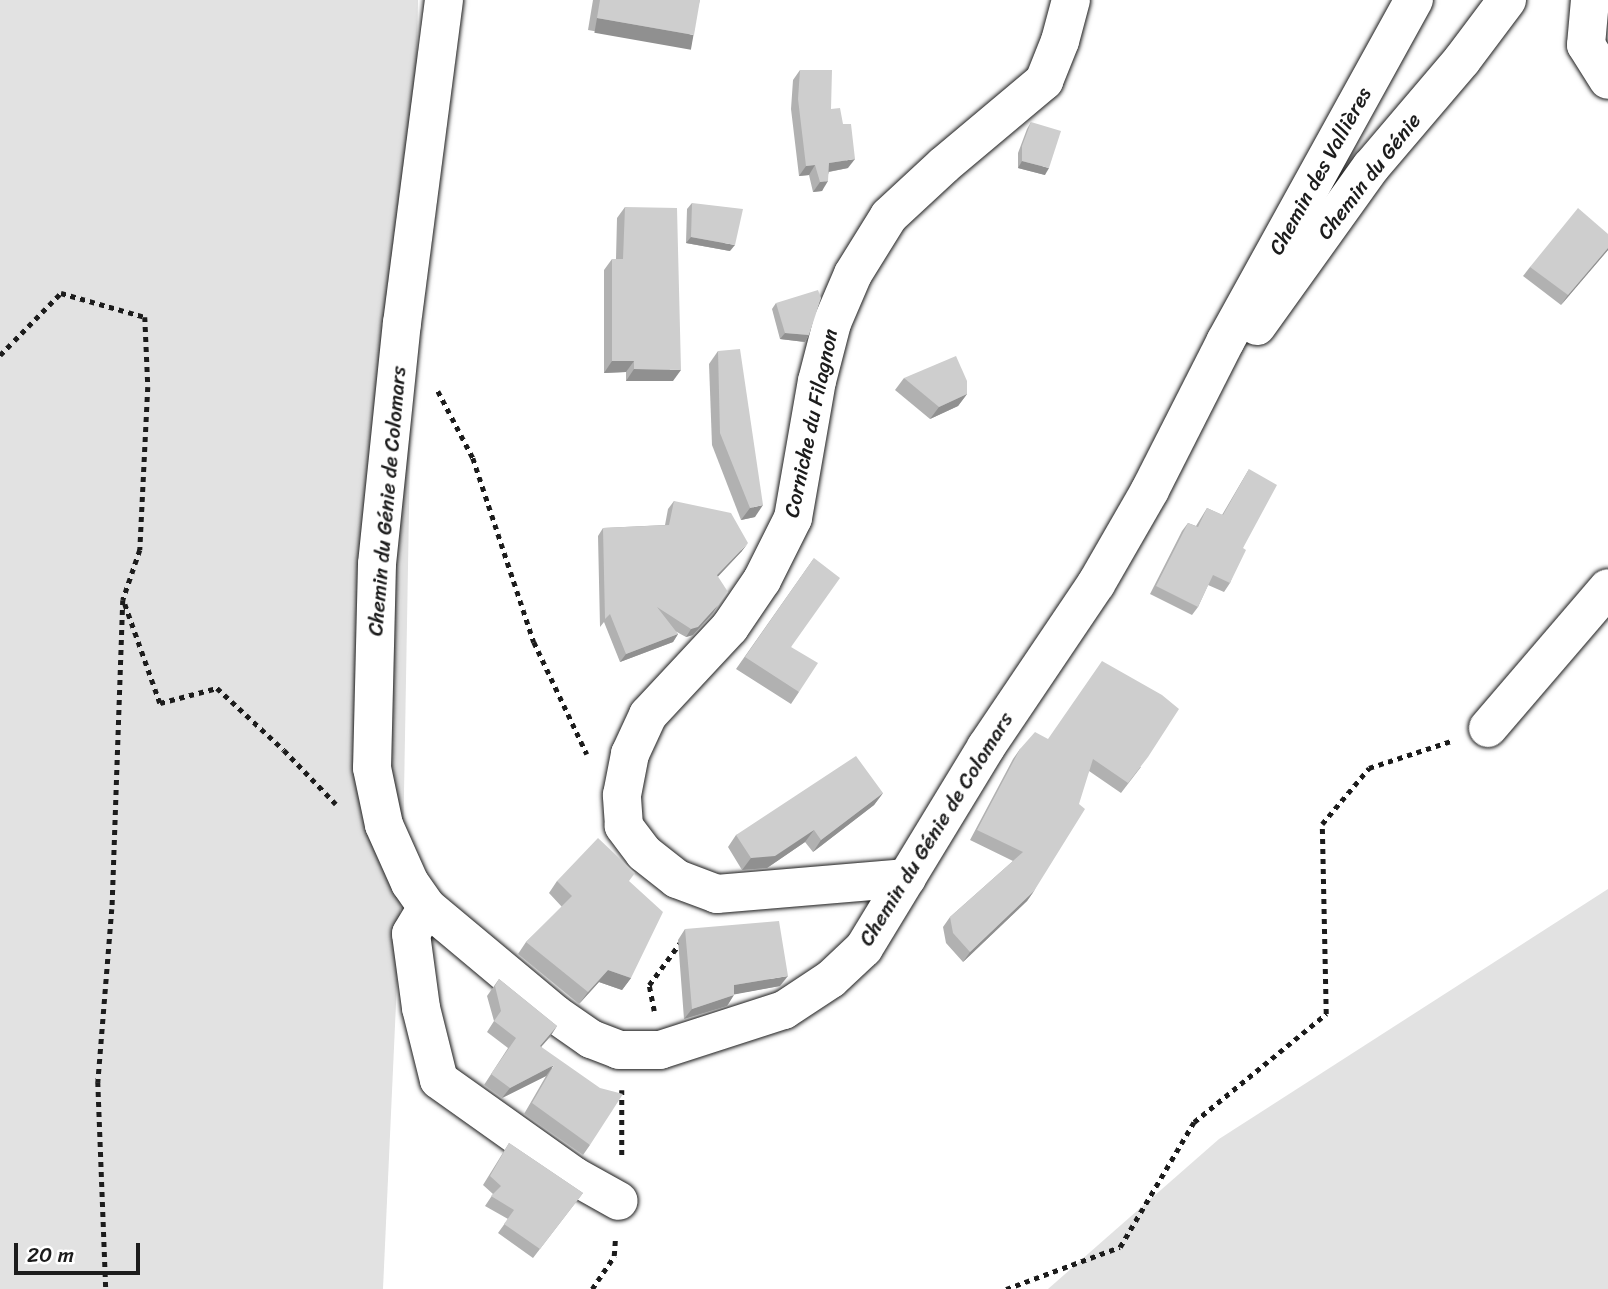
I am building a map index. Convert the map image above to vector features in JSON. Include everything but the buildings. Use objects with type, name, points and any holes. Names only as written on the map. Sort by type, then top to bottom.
[{"type":"street","name":"Chemin du Génie de Colomars","points":[[444,0],[402,322],[377,564],[372,768],[384,825],[410,883],[427,907],[555,1014],[591,1038],[619,1050],[660,1050],[784,1010],[831,979],[864,948],[986,747],[1096,583],[1150,490],[1225,342]]},
{"type":"street","name":"Corniche du Filagnon","points":[[907,878],[717,894],[677,879],[644,853],[624,826],[622,795],[630,754],[648,715],[730,627],[762,580],[793,518],[817,381],[832,323],[853,274],[889,216],[944,165],[1044,82],[1060,41],[1071,0]]},
{"type":"street","name":"Chemin des Vallières","points":[[1225,342],[1414,0]]},
{"type":"street","name":"Chemin du Génie","points":[[1225,342],[1249,336],[1371,167],[1462,60],[1507,0]]},
{"type":"street","points":[[1590,0],[1586,45],[1608,80]]},
{"type":"street","points":[[1488,728],[1608,588]]},
{"type":"street","points":[[427,907],[411,934],[421,1008],[439,1080],[574,1176],[619,1201]]},
{"type":"path","points":[[0,355],[61,293],[145,317],[148,387],[140,550],[123,600],[113,896],[98,1082],[106,1289]]},
{"type":"path","points":[[434,384],[473,458],[534,642],[595,772],[622,795]]},
{"type":"path","points":[[123,600],[160,703],[218,688],[284,750],[338,807]]},
{"type":"path","points":[[1006,1289],[1120,1247],[1194,1122],[1326,1014],[1322,824],[1369,768],[1488,728]]},
{"type":"path","points":[[660,1050],[649,985],[717,894]]},
{"type":"shaded area","points":[[0,0],[418,0],[403,850],[383,1289],[0,1289]]},
{"type":"shaded area","points":[[1608,889],[1608,1289],[1048,1289],[1219,1139]]}]
